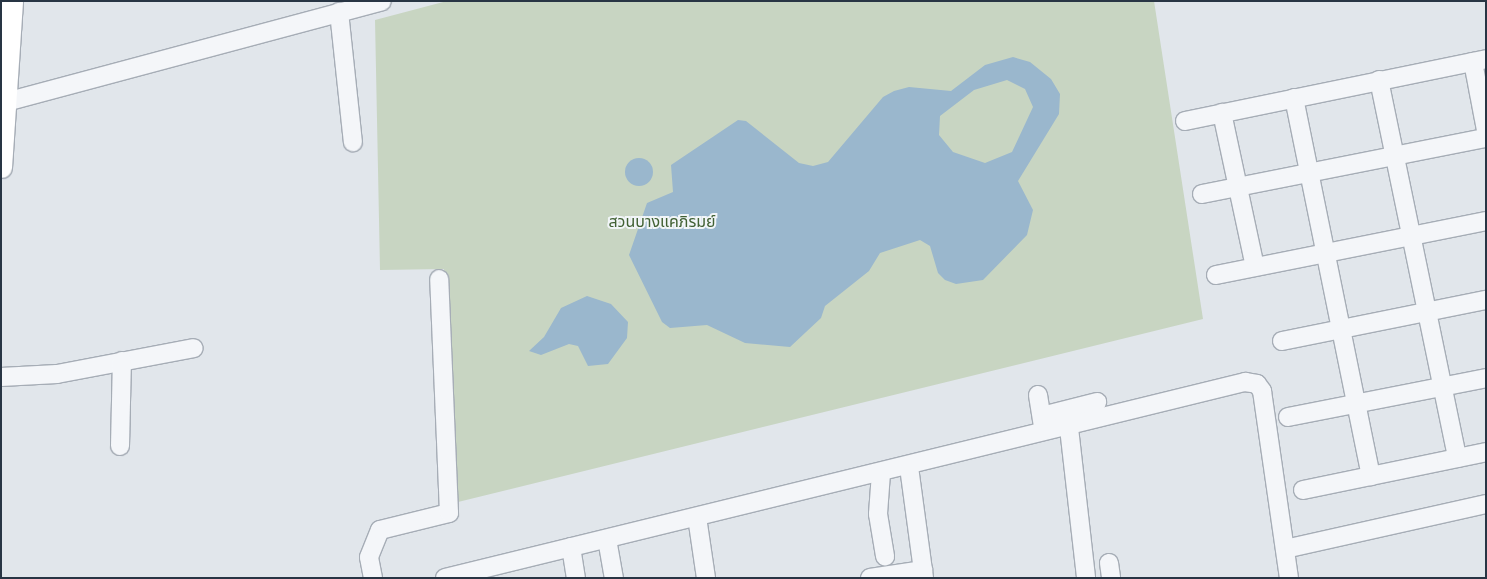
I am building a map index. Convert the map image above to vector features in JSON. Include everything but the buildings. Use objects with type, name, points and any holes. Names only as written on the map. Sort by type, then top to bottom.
[{"type":"main road","points":[[1,167],[12,1]]},
{"type":"street","points":[[6,102],[374,2]]},
{"type":"street","points":[[339,12],[353,142]]},
{"type":"street","points":[[1185,121],[1479,60],[1486,130]]},
{"type":"street","points":[[1379,80],[1457,458]]},
{"type":"street","points":[[1294,98],[1371,476]]},
{"type":"street","points":[[1222,113],[1255,267]]},
{"type":"street","points":[[1202,194],[1486,138]]},
{"type":"street","points":[[1216,275],[1485,221]]},
{"type":"street","points":[[373,578],[369,557],[380,530],[449,513],[439,279]]},
{"type":"street","points":[[1282,341],[1486,300]]},
{"type":"street","points":[[1,377],[57,374],[194,348]]},
{"type":"street","points":[[120,446],[122,361]]},
{"type":"street","points":[[1288,417],[1486,378]]},
{"type":"street","points":[[444,578],[496,572],[571,548],[1068,428],[1245,382],[1258,384],[1289,578]]},
{"type":"street","points":[[1038,395],[1045,433]]},
{"type":"street","points":[[1042,416],[1097,402]]},
{"type":"street","points":[[1068,428],[1086,578]]},
{"type":"street","points":[[1303,490],[1486,452]]},
{"type":"street","points":[[870,578],[924,574],[909,467]]},
{"type":"street","points":[[881,473],[878,514],[885,556]]},
{"type":"street","points":[[1285,549],[1486,504]]},
{"type":"street","points":[[697,517],[706,578]]},
{"type":"street","points":[[607,539],[614,578]]},
{"type":"street","points":[[571,548],[576,578]]},
{"type":"green space","name":"สวนบางแคภิรมย์","points":[[447,1],[1154,1],[1203,319],[458,502],[444,269],[380,270],[375,20]]},
{"type":"water","points":[[1013,57],[1030,62],[1051,79],[1060,94],[1059,114],[1018,181],[1033,210],[1027,235],[983,280],[956,284],[945,280],[938,273],[930,246],[920,240],[880,253],[869,271],[825,306],[821,318],[790,347],[745,343],[707,325],[670,328],[662,322],[629,255],[647,203],[673,192],[671,165],[738,120],[746,121],[799,163],[813,166],[828,162],[883,97],[894,91],[909,87],[951,91],[985,65]],"holes":[[[1007,80],[1025,89],[1033,107],[1012,152],[985,163],[953,152],[939,135],[940,116],[974,90]]]},
{"type":"water","points":[[639,158],[649,162],[653,172],[649,182],[639,186],[629,182],[625,172],[629,162]]},
{"type":"water","points":[[587,296],[611,304],[628,322],[627,338],[608,364],[588,366],[578,346],[569,344],[541,355],[529,351],[544,337],[561,308]]}]
